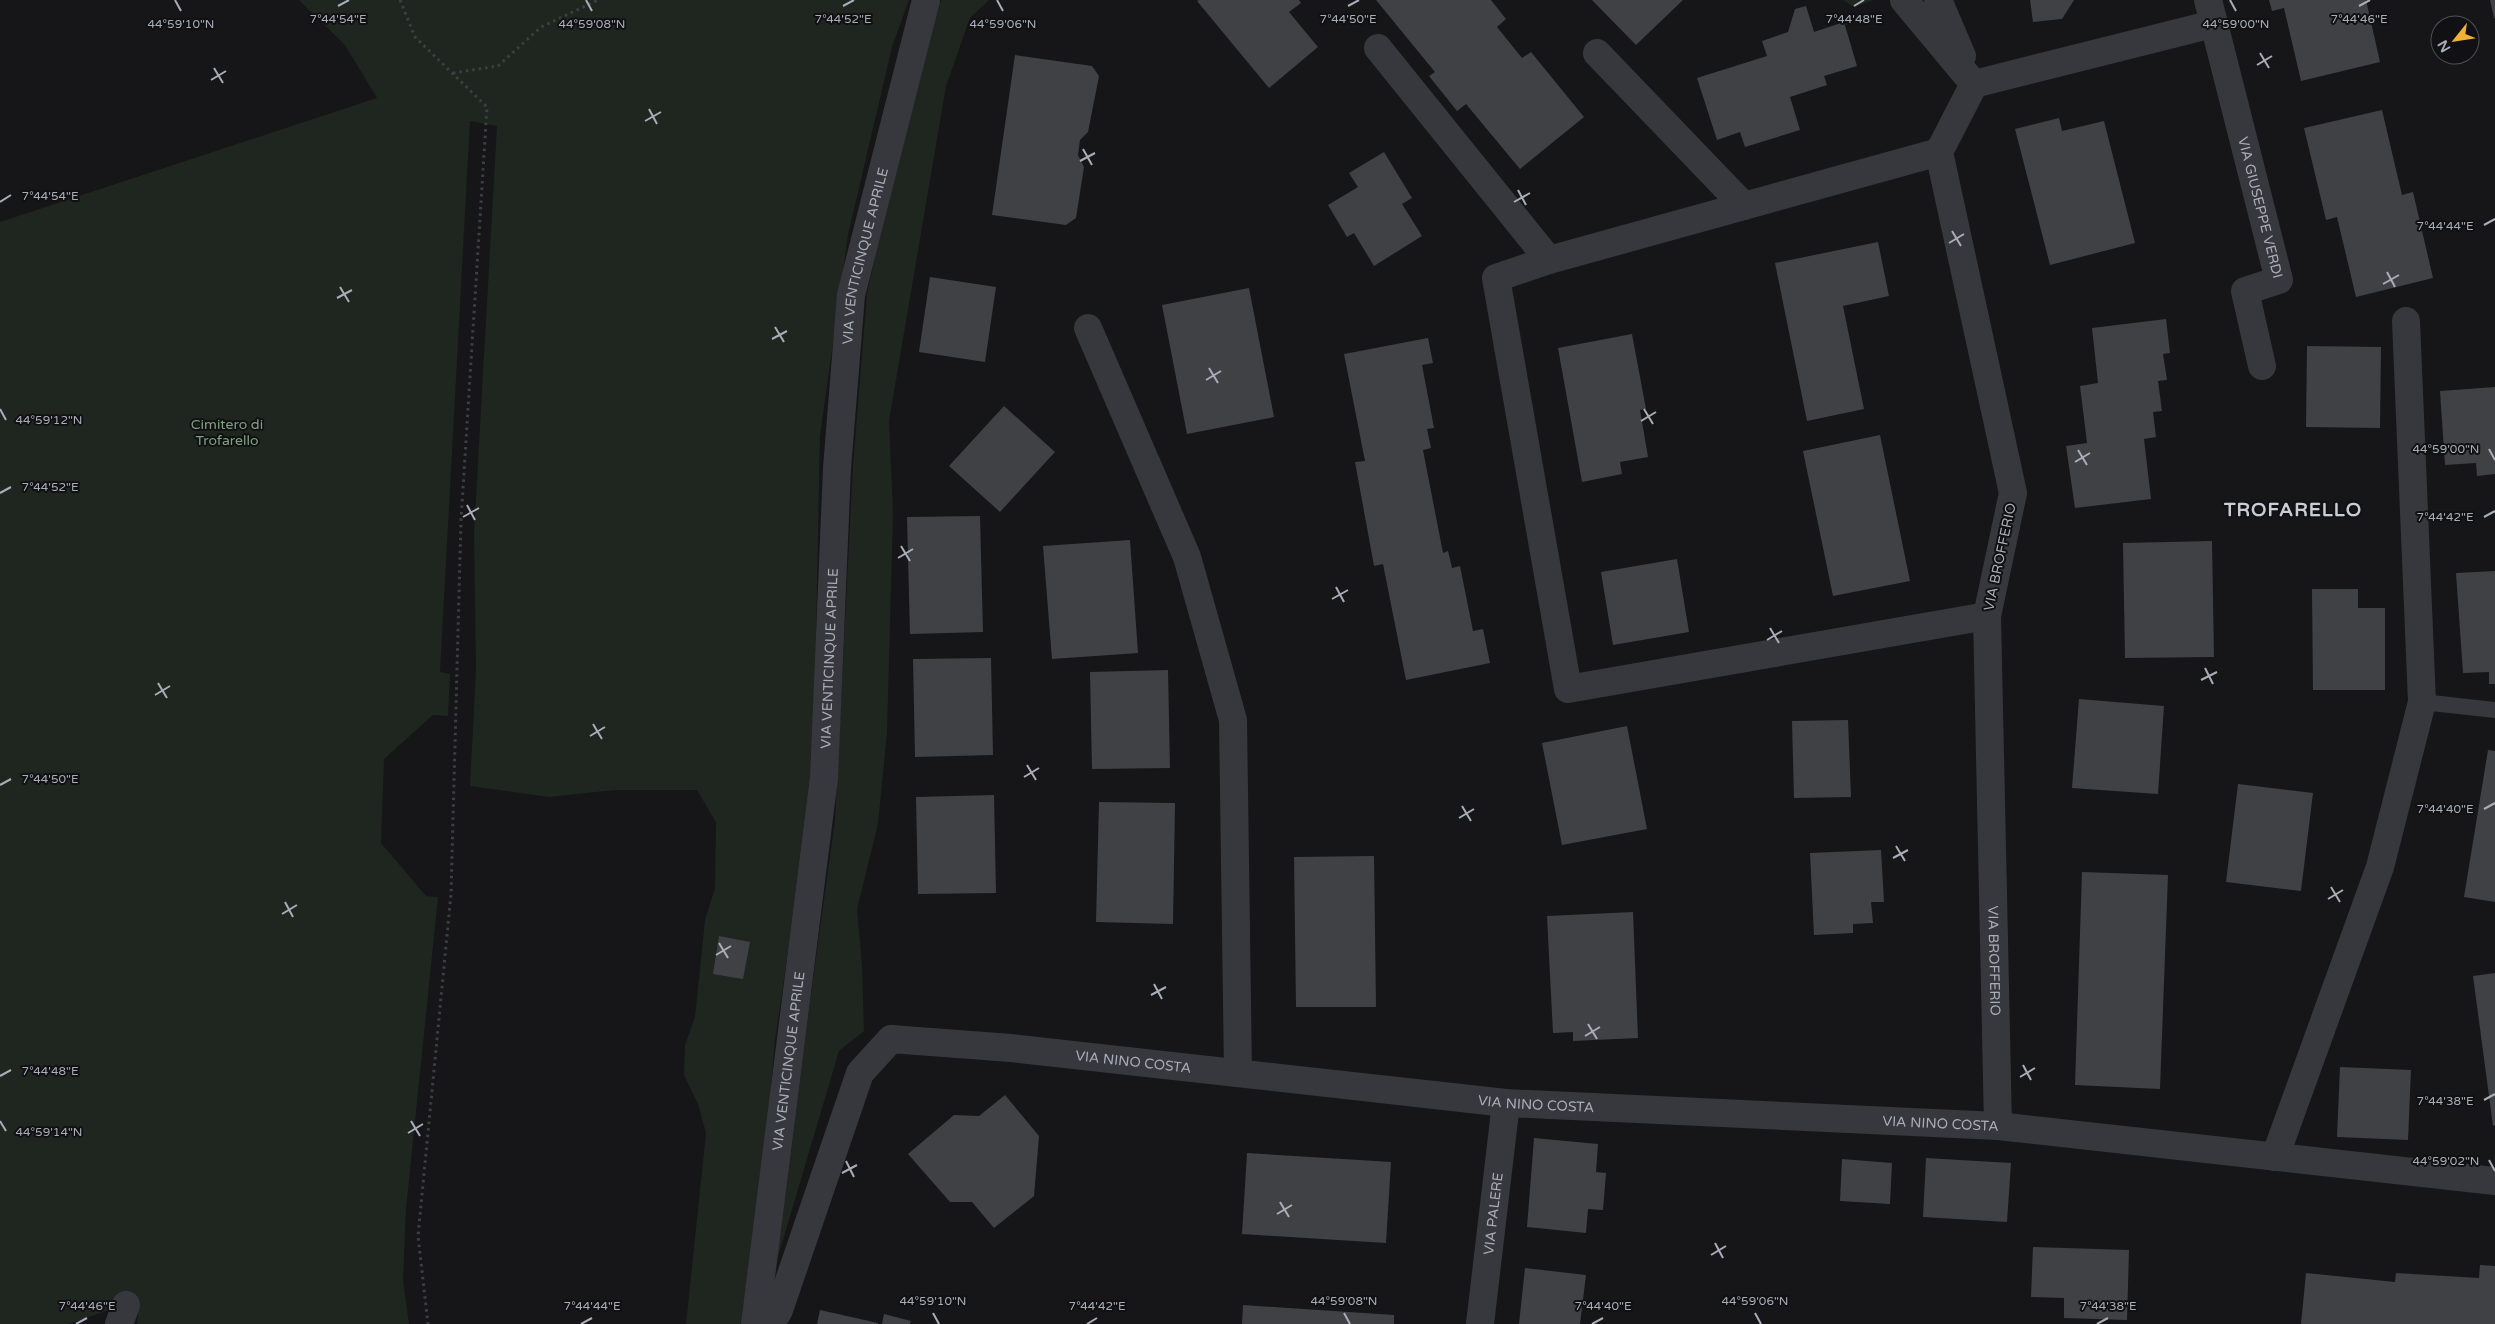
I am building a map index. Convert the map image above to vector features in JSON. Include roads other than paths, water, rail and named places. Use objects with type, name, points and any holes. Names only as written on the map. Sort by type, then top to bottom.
[{"type":"street","name":"VIA VENTICINQUE APRILE","points":[[755,1324],[824,778],[837,468],[850,295],[926,0]]},
{"type":"street","points":[[1904,0],[1974,84]]},
{"type":"street","points":[[1938,0],[1974,84]]},
{"type":"street","name":"VIA GIUSEPPE VERDI","points":[[1974,84],[2211,12],[2279,280],[2245,291],[2262,366]]},
{"type":"street","points":[[1378,48],[1549,260]]},
{"type":"street","points":[[1597,52],[1744,206]]},
{"type":"street","points":[[1974,84],[1939,152],[1549,260],[1496,278],[1568,689],[1988,616]]},
{"type":"street","name":"VIA BROFFERIO","points":[[1939,152],[2013,493],[1988,616],[1998,1126]]},
{"type":"street","points":[[2275,1157],[2380,867],[2422,702],[2406,321]]},
{"type":"street","points":[[1088,328],[1187,557],[1233,720],[1238,1073]]},
{"type":"street","name":"VIA NINO COSTA","points":[[770,1324],[779,1310],[860,1073],[891,1039],[1011,1048],[1506,1103],[1998,1126],[2495,1181]]},
{"type":"street","name":"VIA PALERE","points":[[1480,1324],[1506,1103]]},
{"type":"lane","points":[[2422,702],[2495,710]]},
{"type":"district","name":"TROFARELLO","points":[[2293,510]]},
{"type":"park label","name":"Cimitero di Trofarello","points":[[227,432]]}]
